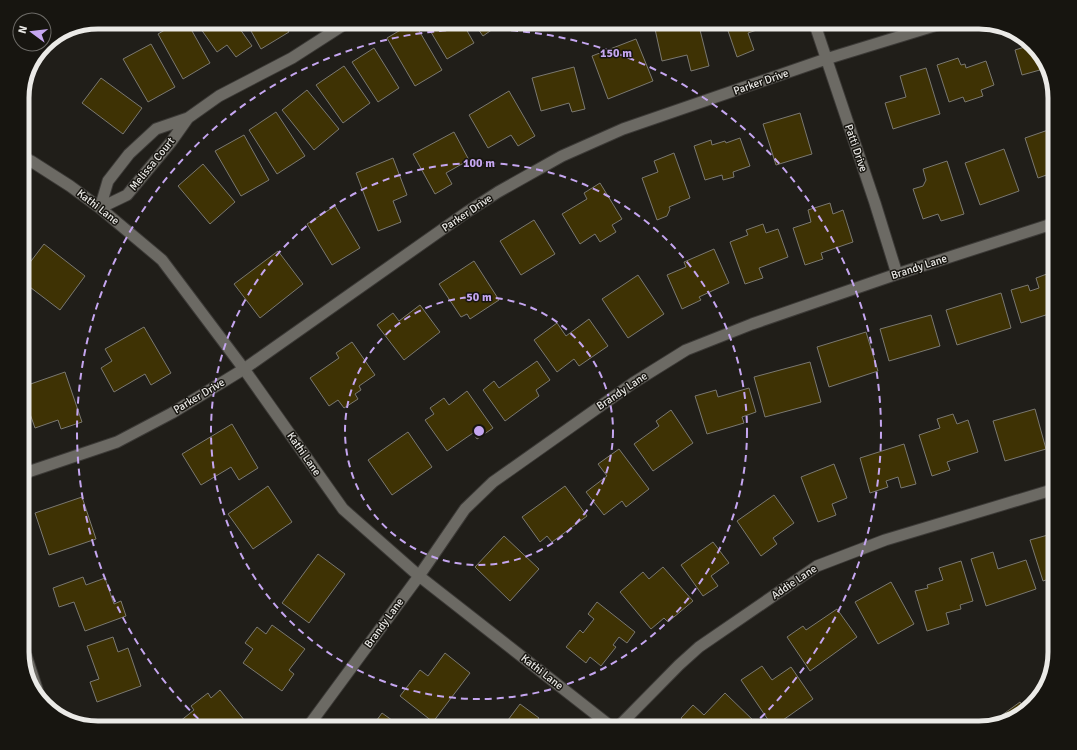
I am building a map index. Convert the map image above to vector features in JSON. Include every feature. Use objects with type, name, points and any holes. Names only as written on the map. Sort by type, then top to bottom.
[{"type":"street","name":"Melissa Court","points":[[100,208],[108,181],[129,154],[156,129],[188,118],[219,96],[292,58],[337,29]]},
{"type":"street","name":"Patti Drive","points":[[816,29],[875,203],[897,274]]},
{"type":"street","name":"Parker Drive","points":[[29,472],[117,442],[172,413],[244,368],[467,212],[498,192],[562,156],[623,129],[826,59],[924,29]]},
{"type":"street","name":"Melissa Court","points":[[100,208],[127,195],[171,142],[188,118]]},
{"type":"street","name":"Kathi Lane","points":[[29,160],[70,186],[100,208],[162,260],[244,368],[343,508],[419,576],[604,721]]},
{"type":"street","name":"Brandy Lane","points":[[312,721],[419,576],[465,509],[493,482],[633,383],[686,350],[752,324],[897,274],[1048,225]]},
{"type":"street","name":"Addie Lane","points":[[624,721],[679,665],[699,647],[817,566],[885,540],[1048,491]]},
{"type":"building","points":[[166,29],[191,29],[210,63],[183,79],[158,34]]},
{"type":"building","points":[[201,29],[240,29],[252,46],[236,57],[227,45],[217,52]]},
{"type":"building","points":[[250,29],[287,29],[289,32],[261,49]]},
{"type":"building","points":[[402,29],[418,29],[442,70],[415,86],[387,38]]},
{"type":"building","points":[[429,29],[466,29],[474,43],[447,59]]},
{"type":"building","points":[[478,29],[493,29],[483,36]]},
{"type":"building","points":[[655,29],[700,29],[709,66],[691,71],[687,55],[662,61]]},
{"type":"building","points":[[727,29],[760,29],[748,33],[754,50],[737,57]]},
{"type":"building","points":[[636,39],[653,81],[608,99],[592,56]]},
{"type":"building","points":[[151,44],[175,87],[148,102],[123,59]]},
{"type":"building","points":[[1025,47],[1031,53],[1042,69],[1022,75],[1015,50]]},
{"type":"building","points":[[374,48],[399,88],[378,102],[352,62]]},
{"type":"building","points":[[958,58],[961,65],[965,64],[966,68],[986,61],[994,85],[981,90],[983,96],[965,102],[963,97],[949,102],[937,65]]},
{"type":"building","points":[[344,66],[370,103],[343,123],[316,85]]},
{"type":"building","points":[[574,67],[585,109],[572,112],[569,103],[541,111],[532,78]]},
{"type":"building","points":[[926,68],[940,114],[893,129],[885,103],[906,97],[900,76]]},
{"type":"building","points":[[101,78],[142,108],[123,134],[82,103]]},
{"type":"building","points":[[307,90],[339,129],[314,150],[282,110]]},
{"type":"building","points":[[509,91],[535,136],[518,146],[511,135],[488,148],[469,115]]},
{"type":"building","points":[[276,112],[305,156],[277,174],[249,130]]},
{"type":"building","points":[[800,113],[812,154],[776,165],[763,124]]},
{"type":"building","points":[[1048,130],[1048,174],[1038,178],[1025,138]]},
{"type":"building","points":[[454,132],[469,160],[446,173],[452,184],[435,194],[413,154]]},
{"type":"building","points":[[244,135],[269,180],[241,196],[215,151]]},
{"type":"building","points":[[740,138],[750,166],[733,172],[734,177],[723,180],[722,175],[705,180],[694,146],[711,140],[712,145],[725,141],[726,143]]},
{"type":"building","points":[[1004,149],[1019,191],[980,205],[965,163]]},
{"type":"building","points":[[674,153],[690,198],[669,207],[670,209],[667,216],[657,220],[642,178],[658,172],[654,161]]},
{"type":"building","points":[[393,158],[407,195],[393,201],[401,222],[378,231],[356,173]]},
{"type":"building","points":[[947,161],[964,214],[941,221],[938,214],[923,219],[913,189],[923,186],[926,180],[923,169]]},
{"type":"building","points":[[203,164],[235,202],[210,224],[178,186]]},
{"type":"building","points":[[600,183],[622,219],[612,225],[616,232],[600,242],[595,234],[580,244],[562,214],[587,199],[584,193]]},
{"type":"building","points":[[830,203],[833,214],[843,210],[853,242],[821,253],[823,259],[805,265],[793,228],[811,222],[808,210]]},
{"type":"building","points":[[335,206],[360,248],[332,265],[307,224]]},
{"type":"building","points":[[534,220],[555,254],[521,275],[500,241]]},
{"type":"building","points":[[763,224],[766,233],[778,229],[788,257],[759,268],[763,278],[745,284],[730,242],[748,235],[746,230]]},
{"type":"building","points":[[44,244],[85,276],[60,310],[29,286],[29,264]]},
{"type":"building","points":[[714,249],[729,283],[699,297],[701,300],[682,309],[667,275],[686,267],[684,262]]},
{"type":"building","points":[[278,251],[303,284],[260,318],[234,284]]},
{"type":"building","points":[[474,261],[499,300],[470,319],[467,314],[461,317],[439,284]]},
{"type":"building","points":[[1048,274],[1048,314],[1021,323],[1011,290],[1028,285],[1030,291],[1039,288],[1036,278]]},
{"type":"building","points":[[638,275],[664,314],[628,338],[602,299]]},
{"type":"building","points":[[1001,293],[1011,328],[957,345],[946,310]]},
{"type":"building","points":[[420,305],[440,332],[404,360],[377,325],[393,313],[399,321]]},
{"type":"building","points":[[931,315],[940,346],[889,361],[880,329]]},
{"type":"building","points":[[589,319],[608,346],[579,366],[574,359],[557,372],[534,340],[557,323],[566,336]]},
{"type":"building","points":[[144,327],[171,373],[151,385],[145,374],[114,392],[101,368],[112,361],[105,349]]},
{"type":"building","points":[[866,332],[878,371],[829,387],[817,347]]},
{"type":"building","points":[[352,342],[375,375],[359,386],[361,390],[355,394],[358,399],[344,408],[338,400],[329,406],[310,378],[339,358],[336,353]]},
{"type":"building","points":[[537,361],[550,380],[536,390],[539,396],[505,421],[483,390],[494,381],[499,388]]},
{"type":"building","points":[[810,362],[821,402],[765,417],[754,377]]},
{"type":"building","points":[[65,372],[82,422],[61,429],[58,420],[35,428],[29,411],[29,385]]},
{"type":"building","points":[[749,388],[756,412],[742,417],[744,423],[707,434],[695,396],[716,390],[718,397]]},
{"type":"building","points":[[467,391],[493,428],[477,439],[473,433],[447,451],[425,420],[434,414],[430,408],[444,398],[449,405]]},
{"type":"building","points":[[1035,409],[1046,449],[1005,461],[993,421]]},
{"type":"building","points":[[671,410],[693,443],[653,471],[634,444],[659,426],[656,421]]},
{"type":"building","points":[[953,414],[957,424],[968,420],[978,452],[947,462],[950,470],[932,476],[919,435],[940,428],[937,419]]},
{"type":"building","points":[[232,424],[258,468],[239,480],[231,467],[201,485],[182,454]]},
{"type":"building","points":[[408,432],[432,467],[392,495],[368,460]]},
{"type":"building","points":[[904,444],[916,484],[901,488],[898,477],[886,481],[888,487],[870,493],[860,458]]},
{"type":"building","points":[[619,449],[649,489],[626,507],[622,501],[604,515],[586,492],[607,476],[598,464]]},
{"type":"building","points":[[834,464],[847,498],[832,504],[836,515],[818,522],[801,477]]},
{"type":"building","points":[[268,486],[292,522],[253,549],[228,514]]},
{"type":"building","points":[[565,486],[587,516],[552,542],[547,536],[540,542],[522,517]]},
{"type":"building","points":[[774,495],[794,523],[773,538],[777,544],[761,556],[737,521]]},
{"type":"building","points":[[82,497],[96,539],[49,555],[35,513]]},
{"type":"building","points":[[1048,535],[1048,579],[1043,581],[1030,540]]},
{"type":"building","points":[[504,536],[539,569],[510,601],[475,567]]},
{"type":"building","points":[[713,542],[729,563],[711,576],[718,586],[703,596],[681,565]]},
{"type":"building","points":[[993,552],[998,569],[1026,560],[1036,589],[986,606],[971,559]]},
{"type":"building","points":[[318,554],[345,574],[309,623],[282,603]]},
{"type":"building","points":[[961,561],[973,601],[960,605],[961,609],[946,613],[949,624],[927,631],[915,591],[928,588],[927,585],[943,580],[939,568]]},
{"type":"building","points":[[663,567],[693,601],[668,622],[664,618],[651,629],[620,592],[643,572],[649,579]]},
{"type":"building","points":[[83,577],[86,585],[105,578],[114,604],[121,601],[126,616],[85,631],[74,602],[59,607],[53,588]]},
{"type":"building","points":[[891,582],[914,624],[878,644],[855,602]]},
{"type":"building","points":[[597,602],[635,632],[627,643],[619,637],[613,645],[616,647],[601,666],[590,657],[586,663],[566,647],[580,630],[583,633],[594,619],[588,614]]},
{"type":"building","points":[[837,609],[857,637],[810,671],[787,637],[803,626],[806,630]]},
{"type":"building","points":[[272,625],[305,649],[289,670],[294,674],[282,691],[243,663],[253,649],[245,643],[257,627],[266,634]]},
{"type":"building","points":[[113,637],[118,652],[128,648],[141,686],[97,702],[90,682],[99,679],[87,646]]},
{"type":"building","points":[[445,653],[470,673],[434,721],[432,721],[400,696],[420,670],[428,676]]},
{"type":"building","points":[[762,666],[772,680],[791,667],[813,699],[782,721],[769,721],[741,680]]},
{"type":"building","points":[[220,690],[245,721],[180,721],[194,710],[191,706],[208,693],[211,698]]},
{"type":"building","points":[[725,693],[754,721],[684,721],[681,718],[693,705],[704,715]]},
{"type":"building","points":[[1020,702],[1022,706],[1021,707],[997,719]]},
{"type":"building","points":[[520,704],[539,718],[536,721],[507,721]]},
{"type":"building","points":[[382,713],[393,721],[376,721]]}]
